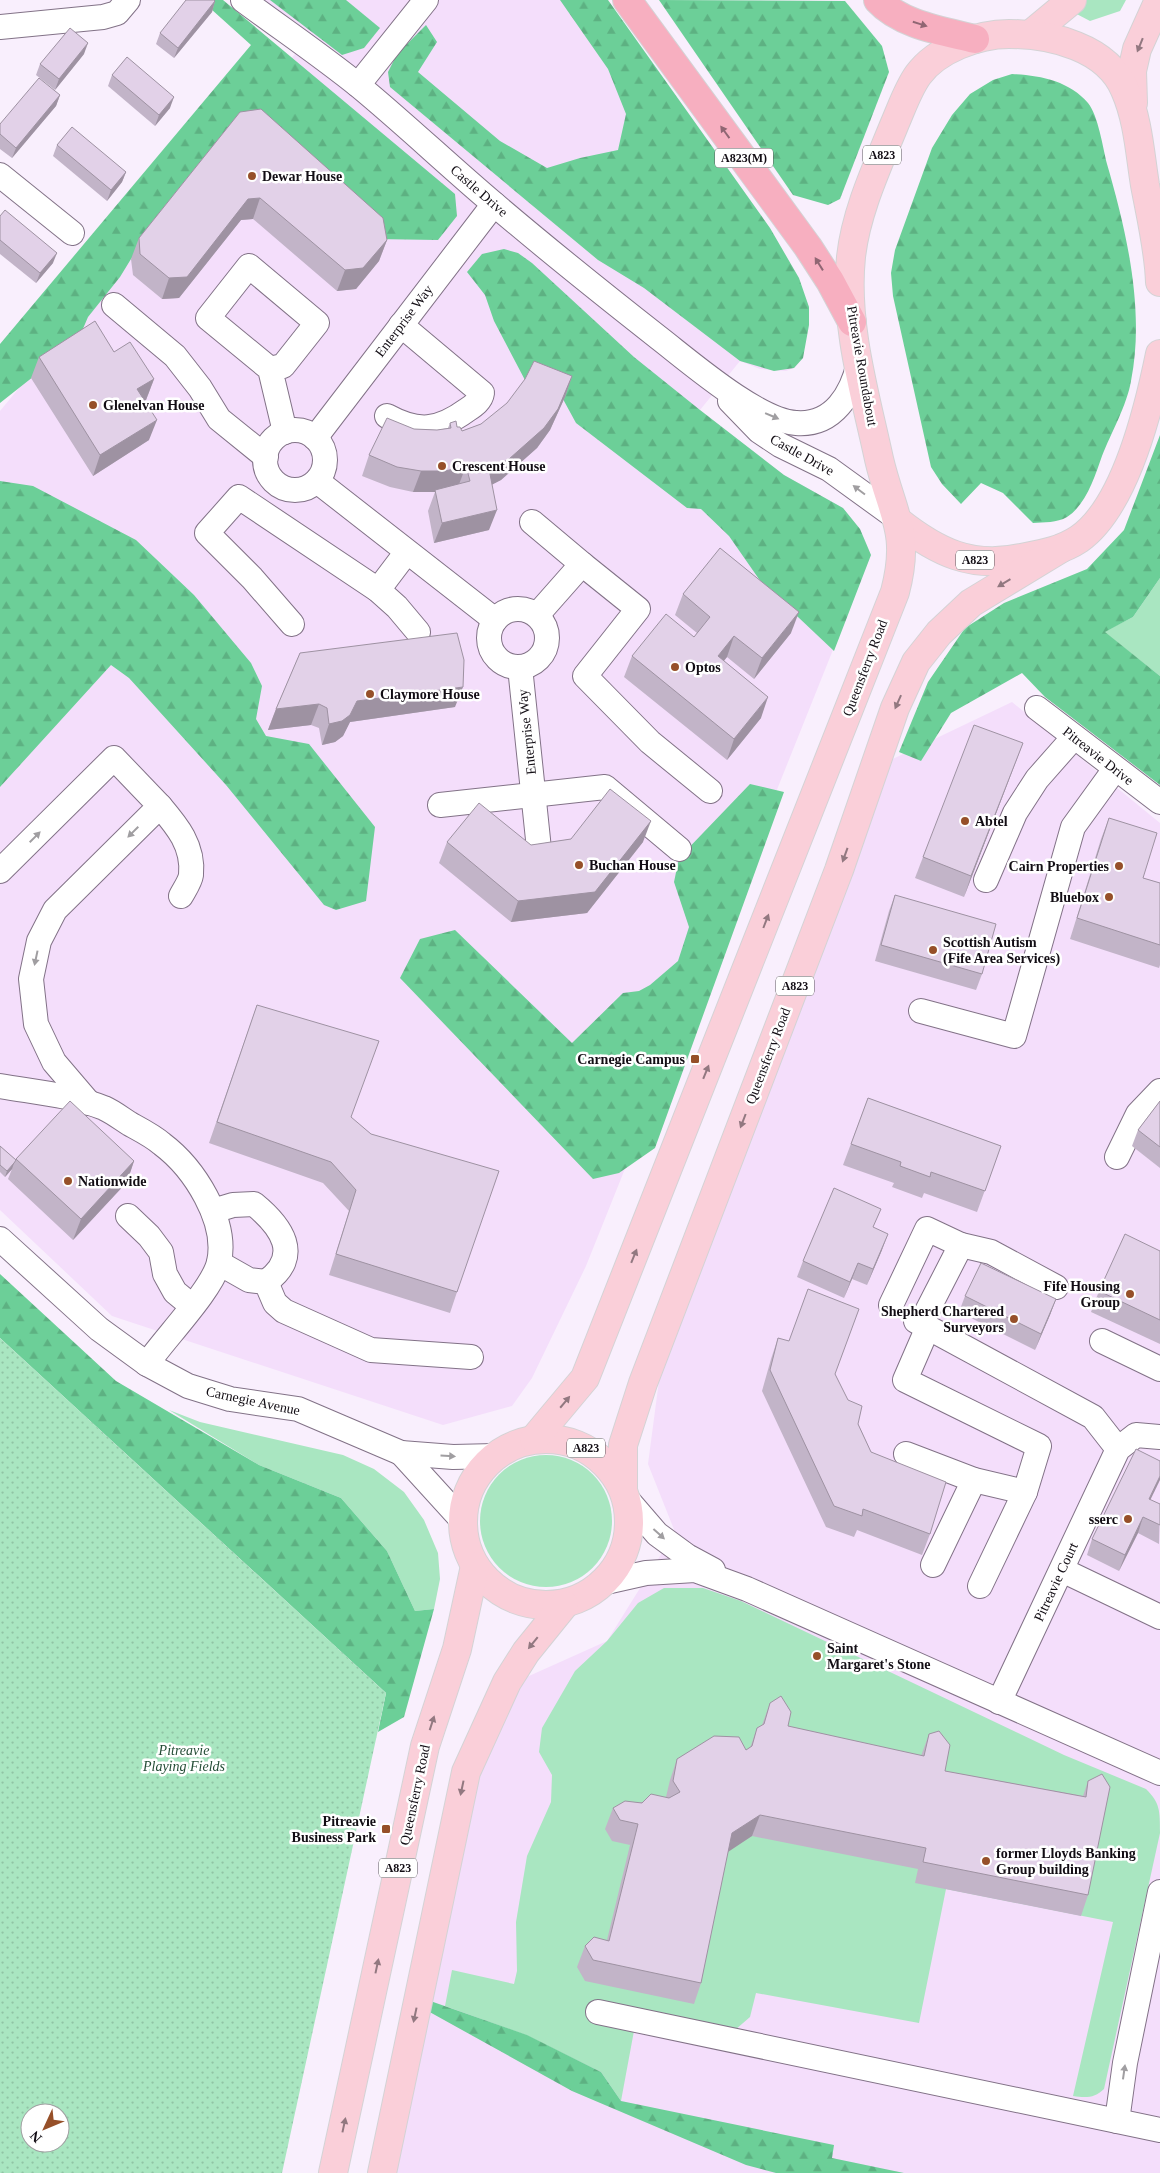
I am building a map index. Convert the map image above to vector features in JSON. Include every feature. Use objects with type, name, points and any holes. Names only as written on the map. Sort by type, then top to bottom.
[{"type":"highway","name":"A823(M)","points":[[627,0],[811,252],[852,322]]},
{"type":"highway","points":[[878,0],[907,20],[975,38]]},
{"type":"main road","points":[[1031,34],[1072,0]]},
{"type":"main road","points":[[1134,119],[1132,71],[1137,49],[1159,0]]},
{"type":"main road","name":"Pitreavie Roundabout","points":[[899,520],[881,466],[859,362],[852,322],[851,256],[866,198],[900,110],[919,73],[931,61],[975,38],[1002,34],[1031,34],[1067,41],[1088,51],[1103,63],[1125,88],[1134,119],[1160,282]]},
{"type":"main road","name":"A823","points":[[899,520],[938,549],[964,559],[1008,561],[1060,549],[1080,538],[1101,519],[1115,497],[1154,386],[1160,354]]},
{"type":"main road","name":"Queensferry Road","points":[[534,1439],[586,1378],[895,592],[902,562],[899,520]]},
{"type":"main road","name":"Queensferry Road","points":[[624,1492],[623,1445],[643,1383],[839,870],[895,708],[916,662],[939,633],[971,603],[1060,549]]},
{"type":"main road","name":"A823","points":[[534,1439],[561,1440],[586,1448],[608,1465],[624,1492],[630,1513],[628,1541],[620,1563],[606,1582],[586,1596],[564,1605],[538,1606],[513,1600],[491,1586],[475,1566],[465,1544],[462,1520],[470,1488],[478,1474],[495,1456],[513,1445],[534,1439]]},
{"type":"main road","name":"Queensferry Road","points":[[334,2173],[424,1746],[456,1649],[475,1566]]},
{"type":"main road","name":"A823","points":[[382,2173],[466,1772],[507,1682],[526,1652],[564,1605]]},
{"type":"street","points":[[0,27],[103,17],[116,13],[128,0]]},
{"type":"street","name":"Castle Drive","points":[[244,0],[358,85],[494,204],[593,286],[715,382],[771,417],[795,424],[805,423],[830,414],[847,398],[854,384],[859,362]]},
{"type":"street","points":[[358,85],[426,0]]},
{"type":"street","points":[[0,175],[72,233]]},
{"type":"street","name":"Enterprise Way","points":[[315,438],[494,204]]},
{"type":"street","points":[[270,369],[283,366],[317,322],[249,266],[208,318],[270,369],[285,432]]},
{"type":"street","points":[[114,305],[175,356],[200,388],[219,419],[266,457]]},
{"type":"street","points":[[386,416],[406,427],[418,429],[433,427],[453,420],[475,404],[481,398],[482,393],[401,325]]},
{"type":"street","name":"Castle Drive","points":[[715,382],[744,418],[759,431],[780,445],[829,469],[899,520]]},
{"type":"street","points":[[296,430],[315,438],[322,447],[325,464],[317,481],[299,490],[280,486],[274,482],[268,472],[266,457],[271,443],[285,432],[296,430]]},
{"type":"street","points":[[317,481],[406,553],[495,620]]},
{"type":"street","points":[[292,624],[252,578],[207,533],[240,497],[378,590],[397,607],[418,632]]},
{"type":"street","points":[[532,522],[638,609],[585,676],[650,742],[710,791]]},
{"type":"street","points":[[378,590],[406,553]]},
{"type":"street","points":[[537,615],[582,564]]},
{"type":"street","points":[[514,609],[529,610],[537,615],[547,632],[546,646],[540,657],[534,662],[520,667],[504,664],[491,649],[489,634],[495,620],[506,611],[514,609]]},
{"type":"street","name":"Enterprise Way","points":[[520,667],[539,849]]},
{"type":"street","name":"Pitreavie Drive","points":[[1037,708],[1160,802]]},
{"type":"street","points":[[986,880],[1016,813],[1037,779],[1074,737]]},
{"type":"street","points":[[0,871],[114,758],[180,829],[190,857],[191,877],[181,896]]},
{"type":"street","points":[[921,1012],[1014,1036],[1073,827],[1115,769]]},
{"type":"street","points":[[440,805],[605,787],[679,849]]},
{"type":"street","points":[[89,1103],[54,1062],[36,1024],[31,979],[39,941],[55,910],[160,806]]},
{"type":"street","points":[[10,1087],[35,1083],[47,1074],[54,1062]]},
{"type":"street","points":[[10,1087],[105,1108],[162,1144],[190,1171],[213,1211],[220,1242],[219,1262],[211,1281],[147,1364]]},
{"type":"street","points":[[1117,1157],[1138,1114],[1160,1091]]},
{"type":"street","points":[[213,1211],[232,1205],[254,1204],[272,1218],[285,1241],[286,1256],[277,1273],[266,1282],[249,1280],[219,1262]]},
{"type":"street","points":[[128,1216],[149,1236],[161,1252],[165,1274],[175,1292],[192,1306]]},
{"type":"street","points":[[891,1305],[927,1229],[961,1246],[991,1252],[1056,1287]]},
{"type":"street","name":"Carnegie Avenue","points":[[0,1239],[99,1329],[147,1364],[188,1386],[230,1399],[298,1409],[400,1453]]},
{"type":"street","points":[[961,1246],[922,1324],[905,1380],[1039,1446],[1024,1492],[980,1586]]},
{"type":"street","points":[[266,1282],[276,1303],[284,1311],[371,1350],[472,1357]]},
{"type":"street","points":[[922,1324],[1093,1417],[1118,1449],[1136,1435],[1160,1437]]},
{"type":"street","points":[[1102,1341],[1160,1369]]},
{"type":"street","name":"Pitreavie Court","points":[[999,1702],[1118,1449]]},
{"type":"street","points":[[400,1453],[453,1457],[495,1456]]},
{"type":"street","points":[[400,1453],[462,1520]]},
{"type":"street","points":[[906,1454],[974,1480],[1024,1492]]},
{"type":"street","points":[[933,1565],[974,1480]]},
{"type":"street","points":[[624,1492],[657,1534],[686,1556],[747,1589]]},
{"type":"street","points":[[606,1582],[646,1573],[696,1570],[747,1589],[1160,1772]]},
{"type":"street","points":[[1062,1570],[1160,1618]]},
{"type":"street","points":[[1117,2121],[1125,2062],[1160,1892]]},
{"type":"street","points":[[598,2012],[1160,2130]]},
{"type":"shaded area","points":[[260,0],[586,0],[803,358],[794,368],[786,371],[760,369],[740,361],[700,410],[784,475],[843,508],[860,529],[871,555],[586,1266],[532,1378],[512,1406],[443,1425],[112,1316],[0,1210],[0,411],[309,37]]},
{"type":"shaded area","points":[[1012,702],[1160,823],[1160,2173],[382,2173],[466,1772],[520,1680],[607,1641],[675,1532],[648,1464],[667,1320],[876,767]]},
{"type":"green space","points":[[201,0],[223,0],[455,194],[457,216],[438,240],[375,239],[253,130],[131,259],[120,277],[88,317],[82,331],[62,354],[0,403],[0,344],[251,45]]},
{"type":"green space","points":[[270,0],[346,0],[380,28],[364,48],[342,55]]},
{"type":"green space","points":[[560,0],[608,0],[770,228],[799,278],[809,307],[809,325],[803,358],[794,368],[774,371],[740,361],[644,288],[598,260],[390,87],[388,72],[397,54],[426,25],[437,42],[418,72],[500,141],[547,168],[580,158],[618,150],[626,114],[608,69]]},
{"type":"green space","points":[[659,0],[845,1],[882,46],[889,72],[840,199],[828,205],[793,195]]},
{"type":"green space","points":[[1085,0],[1126,0],[1120,11],[1090,21],[1071,11]]},
{"type":"green space","points":[[1012,74],[1033,76],[1063,84],[1081,95],[1092,108],[1100,132],[1121,217],[1132,272],[1135,300],[1135,354],[1129,390],[1093,481],[1080,505],[1067,517],[1059,520],[1033,523],[1003,493],[981,483],[961,504],[942,484],[931,467],[893,296],[891,273],[895,250],[932,148],[952,115],[970,94],[993,80]]},
{"type":"green space","points":[[504,249],[518,253],[532,263],[634,357],[784,475],[843,508],[860,529],[871,555],[834,651],[761,582],[729,536],[701,509],[687,508],[576,423],[564,401],[564,397],[526,382],[494,321],[485,295],[467,272],[482,254]]},
{"type":"green space","points":[[1160,435],[1160,578],[1133,617],[1105,632],[1160,676],[1160,785],[1045,697],[1022,673],[951,713],[921,761],[899,752],[928,682],[965,628],[1004,603],[1087,569],[1124,530]]},
{"type":"green space","points":[[0,481],[33,486],[136,540],[194,595],[251,663],[262,686],[256,719],[266,736],[309,744],[375,827],[366,901],[336,910],[324,905],[226,785],[129,678],[111,665],[0,787]]},
{"type":"green space","points":[[1160,578],[1160,676],[1104,632],[1133,617]]},
{"type":"green space","points":[[750,784],[784,792],[655,1148],[619,1173],[593,1179],[400,978],[420,939],[455,930],[572,1043],[623,993],[639,991],[650,985],[678,961],[689,927],[674,882],[679,858]]},
{"type":"green space","points":[[0,1274],[116,1381],[259,1465],[341,1498],[387,1551],[415,1611],[434,1609],[404,1717],[378,1732],[386,1693],[0,1338]]},
{"type":"green space","name":"Pitreavie Playing Fields","points":[[0,1338],[386,1693],[282,2173],[0,2173]]},
{"type":"green space","points":[[169,1410],[200,1422],[343,1455],[374,1469],[404,1492],[424,1520],[438,1553],[440,1579],[434,1609],[415,1611],[387,1551],[341,1498],[259,1465]]},
{"type":"green space","points":[[546,1455],[559,1456],[571,1460],[593,1474],[607,1496],[611,1508],[611,1534],[607,1546],[593,1568],[571,1582],[559,1586],[546,1587],[533,1586],[521,1582],[499,1568],[485,1546],[481,1534],[480,1521],[481,1508],[485,1496],[499,1474],[521,1460],[533,1456]]},
{"type":"green space","points":[[664,1588],[703,1588],[741,1601],[1064,1755],[1146,1789],[1151,1794],[1157,1803],[1160,1833],[1104,2089],[1101,2092],[1090,2097],[1073,2096],[1113,1922],[946,1889],[919,2023],[756,1993],[750,2017],[735,2030],[636,2020],[621,2101],[601,2072],[526,2035],[445,2006],[452,1970],[514,1984],[517,1971],[516,1922],[527,1856],[551,1802],[552,1775],[539,1752],[542,1728],[575,1671],[607,1641],[638,1603]]},
{"type":"green space","points":[[419,1997],[527,2035],[601,2072],[621,2101],[834,2145],[832,2158],[904,2173],[776,2173],[746,2165],[572,2091],[417,2005]]},
{"type":"building","points":[[186,0],[215,1],[178,48],[160,33]]},
{"type":"building","points":[[70,28],[88,43],[59,79],[40,64]]},
{"type":"building","points":[[127,57],[174,97],[159,115],[112,75]]},
{"type":"building","points":[[39,78],[60,95],[16,148],[0,134],[0,124]]},
{"type":"building","name":"Dewar House","points":[[261,109],[383,218],[387,240],[363,268],[345,270],[260,198],[248,199],[187,277],[169,278],[140,254],[139,238],[240,112]]},
{"type":"building","points":[[72,127],[126,172],[111,190],[57,145]]},
{"type":"building","points":[[5,210],[57,253],[40,273],[0,240],[0,216]]},
{"type":"building","name":"Glenelvan House","points":[[95,321],[114,352],[130,342],[154,379],[137,389],[157,420],[100,455],[39,357]]},
{"type":"building","name":"Crescent House","points":[[534,361],[572,376],[558,409],[544,428],[509,459],[489,469],[497,510],[442,523],[435,490],[470,481],[466,466],[445,471],[421,471],[397,467],[369,455],[387,418],[414,429],[437,430],[451,428],[450,423],[456,421],[457,427],[460,427],[462,431],[481,424],[507,403],[525,379]]},
{"type":"building","name":"Optos","points":[[720,548],[799,612],[762,658],[734,636],[718,656],[768,697],[734,739],[632,656],[666,614],[694,637],[710,617],[683,594]]},
{"type":"building","name":"Claymore House","points":[[457,633],[464,660],[463,687],[357,701],[350,715],[342,721],[329,724],[327,708],[319,704],[276,709],[300,653]]},
{"type":"building","name":"Abtel","points":[[974,725],[1023,743],[971,876],[923,857]]},
{"type":"building","name":"Buchan House","points":[[610,789],[651,821],[595,892],[518,901],[447,842],[479,803],[531,845],[571,839]]},
{"type":"building","points":[[1109,818],[1157,833],[1143,878],[1160,883],[1160,945],[1077,918]]},
{"type":"building","name":"Scottish Autism (Fife Area Services)","points":[[895,895],[996,924],[982,974],[881,945]]},
{"type":"building","points":[[257,1005],[379,1041],[351,1117],[371,1134],[499,1171],[457,1292],[336,1254],[356,1190],[331,1162],[217,1122]]},
{"type":"building","points":[[868,1098],[1001,1146],[985,1191],[931,1172],[930,1177],[900,1166],[901,1162],[851,1144]]},
{"type":"building","name":"Nationwide","points":[[70,1101],[134,1161],[81,1219],[16,1159]]},
{"type":"building","points":[[1160,1101],[1160,1147],[1138,1130]]},
{"type":"building","points":[[0,1146],[16,1160],[7,1171],[0,1165]]},
{"type":"building","points":[[834,1188],[881,1209],[873,1227],[888,1234],[873,1269],[858,1263],[850,1282],[803,1261]]},
{"type":"building","points":[[1125,1234],[1160,1251],[1160,1320],[1099,1291]]},
{"type":"building","points":[[981,1263],[1056,1299],[1041,1334],[965,1296]]},
{"type":"building","points":[[808,1289],[859,1309],[835,1374],[848,1400],[862,1406],[858,1424],[871,1452],[946,1482],[930,1534],[863,1509],[862,1516],[834,1506],[770,1370],[778,1338],[789,1341]]},
{"type":"building","name":"sserc","points":[[1136,1449],[1160,1461],[1160,1476],[1149,1499],[1160,1504],[1160,1525],[1143,1517],[1125,1555],[1092,1539]]},
{"type":"building","name":"former Lloyds Banking Group building","points":[[781,1696],[791,1712],[788,1726],[924,1756],[929,1734],[939,1731],[950,1745],[945,1771],[1086,1797],[1088,1781],[1102,1774],[1110,1787],[1088,1895],[923,1862],[926,1848],[760,1815],[732,1833],[701,1983],[593,1960],[585,1946],[594,1937],[609,1941],[638,1824],[620,1820],[613,1808],[625,1801],[642,1803],[651,1794],[669,1798],[680,1792],[673,1781],[677,1759],[714,1736],[739,1737],[746,1750],[752,1746],[757,1728],[764,1724],[770,1703]]},
{"type":"place","name":"Dewar House","points":[[252,176]]},
{"type":"place","name":"Glenelvan House","points":[[93,405]]},
{"type":"place","name":"Crescent House","points":[[442,466]]},
{"type":"place","name":"Optos","points":[[675,667]]},
{"type":"place","name":"Claymore House","points":[[370,694]]},
{"type":"place","name":"Abtel","points":[[965,821]]},
{"type":"place","name":"Buchan House","points":[[579,865]]},
{"type":"place","name":"Cairn Properties","points":[[1119,866]]},
{"type":"place","name":"Bluebox","points":[[1109,897]]},
{"type":"place","name":"Scottish Autism (Fife Area Services)","points":[[933,950]]},
{"type":"place","name":"Carnegie Campus","points":[[695,1059]]},
{"type":"place","name":"Nationwide","points":[[68,1181]]},
{"type":"place","name":"Fife Housing Group","points":[[1130,1294]]},
{"type":"place","name":"Shepherd Chartered Surveyors","points":[[1014,1319]]},
{"type":"place","name":"sserc","points":[[1128,1519]]},
{"type":"place","name":"Saint Margaret's Stone","points":[[817,1656]]},
{"type":"place","name":"Pitreavie Business Park","points":[[386,1829]]},
{"type":"place","name":"former Lloyds Banking Group building","points":[[986,1861]]}]
